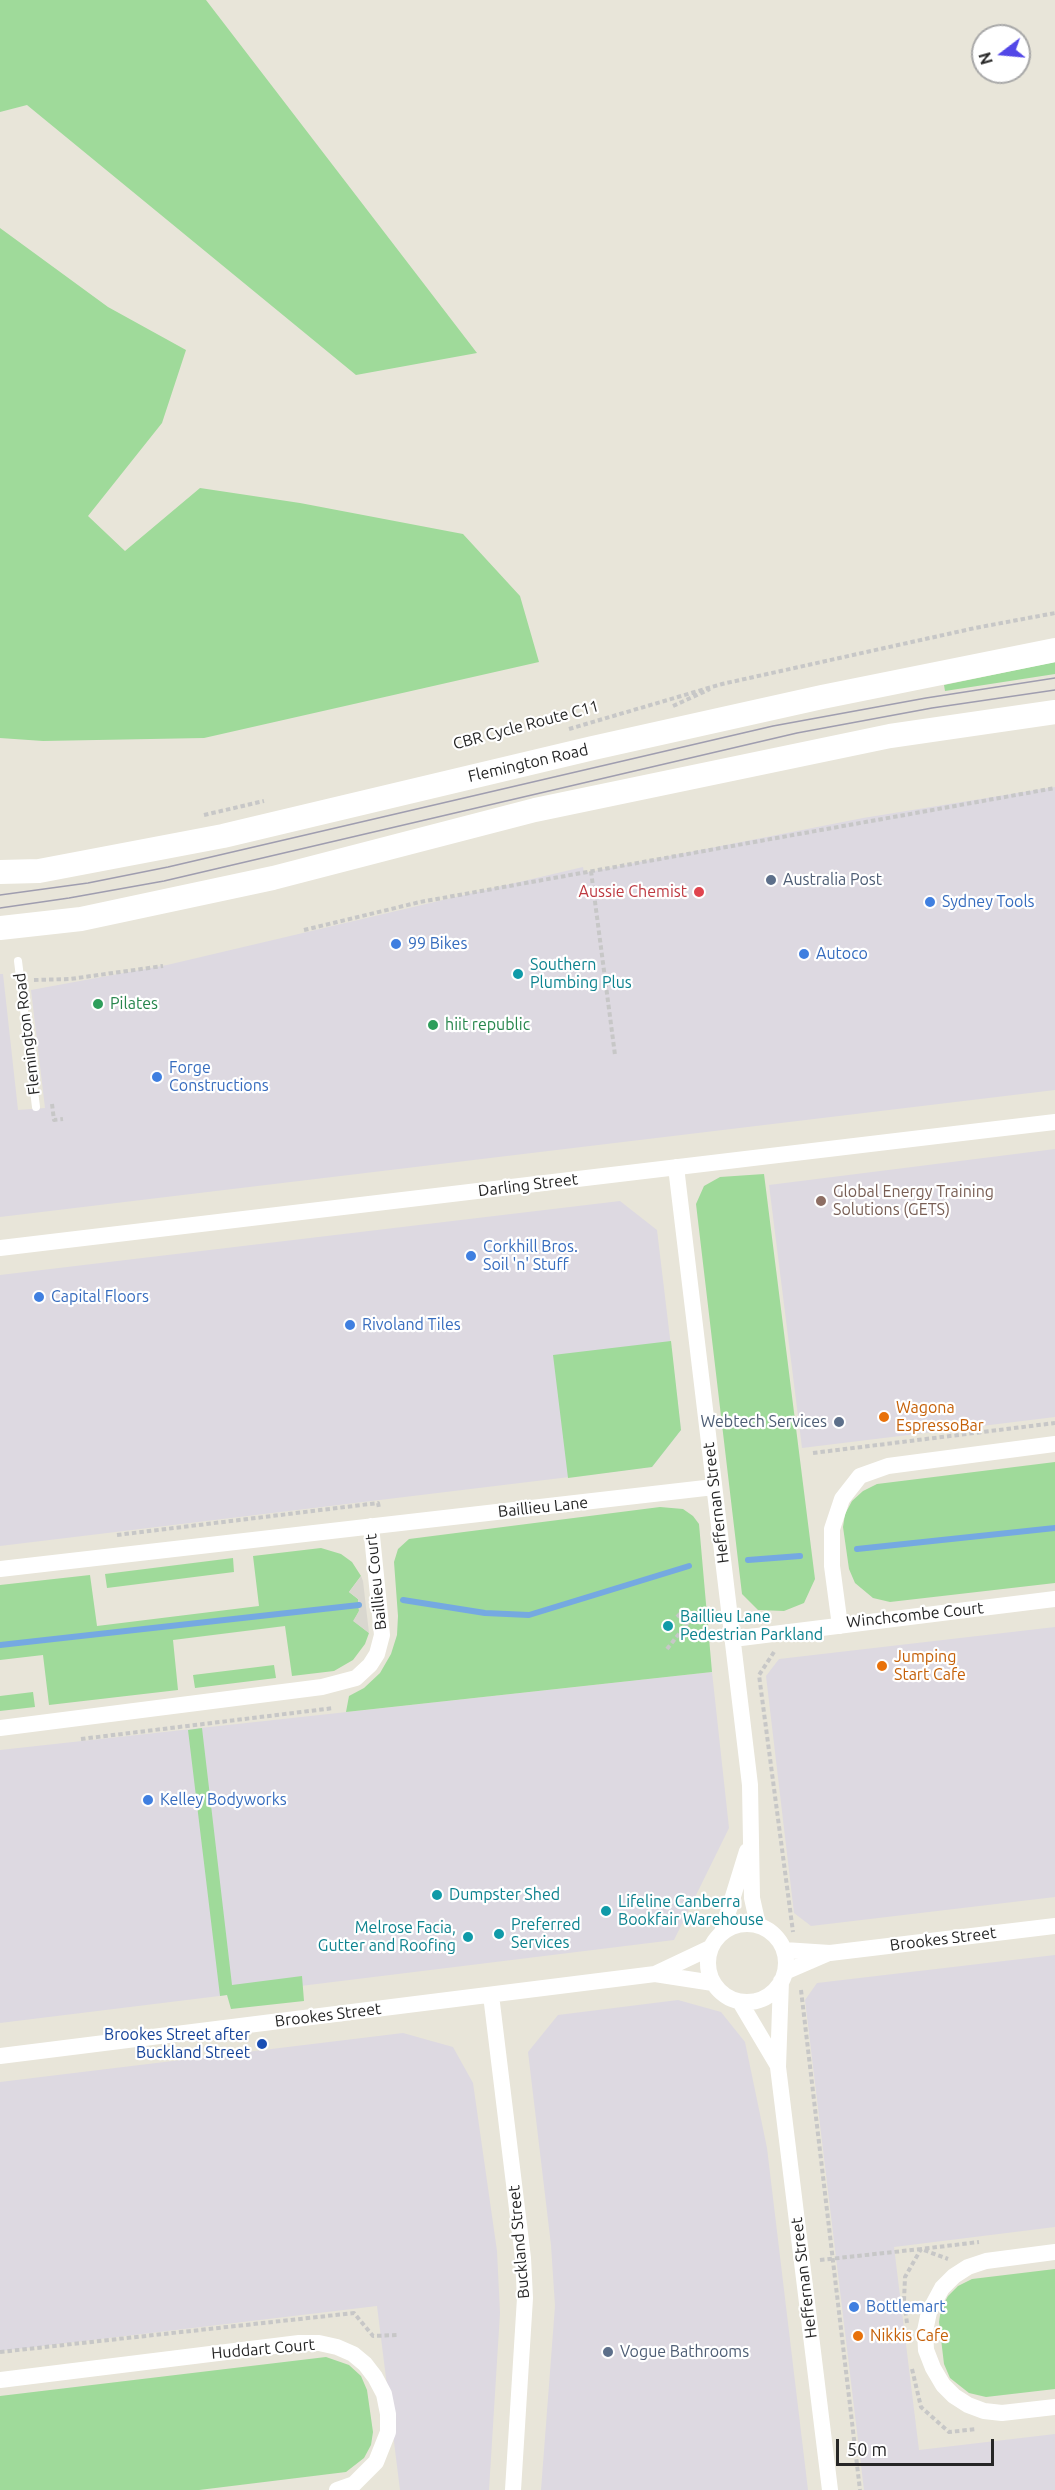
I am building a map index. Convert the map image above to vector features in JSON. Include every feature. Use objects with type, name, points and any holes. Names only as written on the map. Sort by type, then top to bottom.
[{"type":"main road","name":"Flemington Road","points":[[0,872],[39,871],[223,836],[592,748],[822,697],[1055,650]]},
{"type":"main road","points":[[0,928],[81,919],[273,878],[536,810],[890,736],[1055,712]]},
{"type":"main road","points":[[0,879],[39,871]]},
{"type":"street","name":"Darling Street","points":[[0,1248],[1055,1122]]},
{"type":"street","name":"Heffernan Street","points":[[676,1167],[750,1785],[752,1898],[758,1925]]},
{"type":"street","name":"Winchcombe Court","points":[[1055,1444],[888,1466],[860,1476],[842,1499],[832,1528],[832,1566],[840,1626],[1055,1599]]},
{"type":"street","name":"Baillieu Lane","points":[[371,1526],[714,1487]]},
{"type":"street","name":"Baillieu Court","points":[[0,1569],[371,1526],[382,1635],[381,1646],[370,1665],[356,1678],[322,1688],[0,1728]]},
{"type":"street","points":[[733,1639],[840,1626]]},
{"type":"street","name":"Heffernan Street","points":[[722,1932],[750,1839]]},
{"type":"street","points":[[746,1923],[758,1925],[769,1930],[790,1950],[788,1974],[774,1991],[764,1998],[753,2002],[730,1998],[713,1983],[708,1972],[710,1948],[722,1932],[733,1925],[746,1923]]},
{"type":"street","name":"Brookes Street","points":[[790,1950],[830,1953],[1055,1926]]},
{"type":"street","name":"Brookes Street","points":[[655,1974],[710,1948]]},
{"type":"street","name":"Brookes Street","points":[[788,1974],[830,1953]]},
{"type":"street","name":"Brookes Street","points":[[0,2056],[655,1974],[713,1983]]},
{"type":"street","name":"Heffernan Street","points":[[788,1974],[778,2067],[830,2490]]},
{"type":"street","name":"Buckland Street","points":[[491,1995],[523,2258],[525,2298],[513,2490]]},
{"type":"street","name":"Heffernan Street","points":[[740,2001],[778,2067]]},
{"type":"street","points":[[1055,2252],[986,2260],[968,2266],[942,2288],[929,2312],[925,2331],[926,2350],[933,2368],[943,2385],[968,2405],[984,2411],[1002,2413],[1055,2407]]},
{"type":"street","name":"Huddart Court","points":[[0,2380],[299,2343],[320,2343],[337,2347],[353,2354],[375,2377],[384,2394],[388,2414],[388,2432],[376,2462],[368,2473],[354,2484],[337,2490]]},
{"type":"lane","name":"Flemington Road","points":[[18,961],[36,1107]]},
{"type":"path","name":"CBR Cycle Route C11","points":[[565,730],[722,684],[975,628],[1055,613]]},
{"type":"path","points":[[304,930],[420,902],[1055,788]]},
{"type":"path","points":[[196,816],[275,798]]},
{"type":"path","points":[[591,872],[615,1055]]},
{"type":"path","points":[[37,980],[70,979],[164,966]]},
{"type":"path","points":[[813,1453],[1055,1423]]},
{"type":"path","points":[[677,1617],[680,1614],[729,1611]]},
{"type":"path","points":[[667,1649],[695,1614]]},
{"type":"path","points":[[775,1651],[759,1675],[790,1950]]},
{"type":"path","points":[[75,1739],[334,1708]]},
{"type":"path","points":[[788,1974],[833,2259],[860,2490]]},
{"type":"path","points":[[802,2262],[988,2241]]},
{"type":"path","points":[[908,2333],[904,2301],[905,2277],[921,2249]]},
{"type":"path","points":[[0,2352],[354,2313],[373,2336],[397,2334]]},
{"type":"path","points":[[912,2364],[921,2406],[949,2432],[984,2428]]},
{"type":"shaded area","points":[[1055,787],[1055,1090],[0,1217],[0,974],[3,974],[18,1110],[45,1108],[31,990],[167,965],[583,867],[584,873],[863,818]]},
{"type":"shaded area","points":[[1055,1149],[1055,1417],[802,1448],[769,1185]]},
{"type":"shaded area","points":[[620,1201],[657,1230],[681,1430],[652,1467],[0,1546],[0,1275]]},
{"type":"shaded area","points":[[361,1576],[369,1633],[353,1621],[359,1611],[358,1599],[349,1592]]},
{"type":"shaded area","points":[[1055,1627],[1055,1897],[811,1926],[794,1913],[766,1676],[779,1659]]},
{"type":"shaded area","points":[[712,1672],[729,1828],[674,1940],[0,2023],[0,1750]]},
{"type":"shaded area","points":[[1055,1955],[1055,2227],[894,2247],[919,2450],[1055,2434],[1055,2490],[864,2490],[805,2000],[817,1983]]},
{"type":"shaded area","points":[[678,2000],[721,2012],[745,2042],[767,2148],[808,2490],[541,2490],[555,2306],[551,2245],[528,2052],[558,2015]]},
{"type":"shaded area","points":[[403,2033],[453,2047],[473,2083],[497,2251],[500,2313],[489,2490],[400,2490],[377,2306],[0,2351],[0,2082]]},
{"type":"green space","points":[[0,0],[206,0],[477,353],[356,375],[27,105],[0,112]]},
{"type":"green space","points":[[0,228],[108,307],[186,350],[162,423],[88,516],[125,551],[200,488],[300,503],[463,534],[520,596],[539,662],[204,738],[43,741],[0,738]]},
{"type":"green space","points":[[1055,662],[1055,674],[945,691],[944,685]]},
{"type":"green space","points":[[764,1174],[815,1579],[804,1603],[784,1611],[758,1610],[742,1594],[696,1204],[704,1186],[720,1177]]},
{"type":"green space","points":[[671,1341],[681,1430],[652,1467],[568,1478],[553,1355]]},
{"type":"green space","points":[[1055,1462],[1055,1583],[890,1602],[873,1598],[855,1583],[849,1569],[843,1527],[845,1514],[852,1501],[863,1491],[877,1484]]},
{"type":"green space","points":[[660,1507],[683,1509],[699,1524],[712,1672],[346,1712],[349,1696],[364,1688],[380,1673],[391,1654],[397,1635],[398,1616],[394,1562],[398,1549],[409,1539]]},
{"type":"green space","points":[[321,1548],[341,1554],[352,1562],[361,1576],[349,1592],[358,1599],[359,1611],[354,1621],[369,1633],[365,1644],[353,1660],[334,1671],[292,1676],[285,1626],[173,1640],[178,1690],[49,1705],[43,1655],[0,1660],[0,1585],[90,1575],[97,1626],[259,1606],[253,1556]]},
{"type":"green space","points":[[233,1558],[234,1572],[107,1588],[105,1574]]},
{"type":"green space","points":[[274,1665],[276,1678],[195,1688],[193,1675]]},
{"type":"green space","points":[[33,1692],[35,1707],[0,1711],[0,1696]]},
{"type":"green space","points":[[202,1728],[232,1985],[302,1976],[304,2001],[231,2009],[227,1995],[220,1996],[188,1730]]},
{"type":"green space","points":[[1055,2269],[1055,2389],[986,2397],[969,2393],[950,2378],[944,2364],[939,2322],[941,2309],[948,2296],[958,2286],[972,2279]]},
{"type":"green space","points":[[326,2357],[349,2365],[361,2376],[367,2390],[373,2432],[371,2445],[364,2458],[346,2472],[199,2490],[0,2490],[0,2396]]},
{"type":"waterway","points":[[857,1549],[1055,1528]]},
{"type":"waterway","points":[[748,1560],[800,1556]]},
{"type":"waterway","points":[[403,1600],[485,1613],[529,1615],[689,1566]]},
{"type":"waterway","points":[[0,1645],[359,1605]]},
{"type":"tram line","points":[[0,895],[88,883],[168,867],[773,726],[926,698],[1055,678]]},
{"type":"tram line","points":[[0,908],[164,881],[797,733],[932,708],[1055,690]]},
{"type":"place","name":"Australia Post","points":[[771,880]]},
{"type":"place","name":"Aussie Chemist","points":[[699,892]]},
{"type":"place","name":"Sydney Tools","points":[[930,902]]},
{"type":"place","name":"99 Bikes","points":[[396,944]]},
{"type":"place","name":"Autoco","points":[[804,954]]},
{"type":"place","name":"Southern Plumbing Plus","points":[[518,974]]},
{"type":"place","name":"Pilates","points":[[98,1004]]},
{"type":"place","name":"hiit republic","points":[[433,1025]]},
{"type":"place","name":"Forge Constructions","points":[[157,1077]]},
{"type":"place","name":"Global Energy Training Solutions (GETS)","points":[[821,1201]]},
{"type":"place","name":"Corkhill Bros. Soil 'n' Stuff","points":[[471,1256]]},
{"type":"place","name":"Capital Floors","points":[[39,1297]]},
{"type":"place","name":"Rivoland Tiles","points":[[350,1325]]},
{"type":"place","name":"Wagona EspressoBar","points":[[884,1417]]},
{"type":"place","name":"Webtech Services","points":[[839,1422]]},
{"type":"place","name":"Baillieu Lane Pedestrian Parkland","points":[[668,1626]]},
{"type":"place","name":"Jumping Start Cafe","points":[[882,1666]]},
{"type":"place","name":"Kelley Bodyworks","points":[[148,1800]]},
{"type":"place","name":"Dumpster Shed","points":[[437,1895]]},
{"type":"place","name":"Lifeline Canberra Bookfair Warehouse","points":[[606,1911]]},
{"type":"place","name":"Preferred Services","points":[[499,1934]]},
{"type":"place","name":"Melrose Facia, Gutter and Roofing","points":[[468,1937]]},
{"type":"place","name":"Brookes Street after Buckland Street","points":[[262,2044]]},
{"type":"place","name":"Bottlemart","points":[[854,2307]]},
{"type":"place","name":"Nikkis Cafe","points":[[858,2336]]},
{"type":"place","name":"Vogue Bathrooms","points":[[608,2352]]}]
